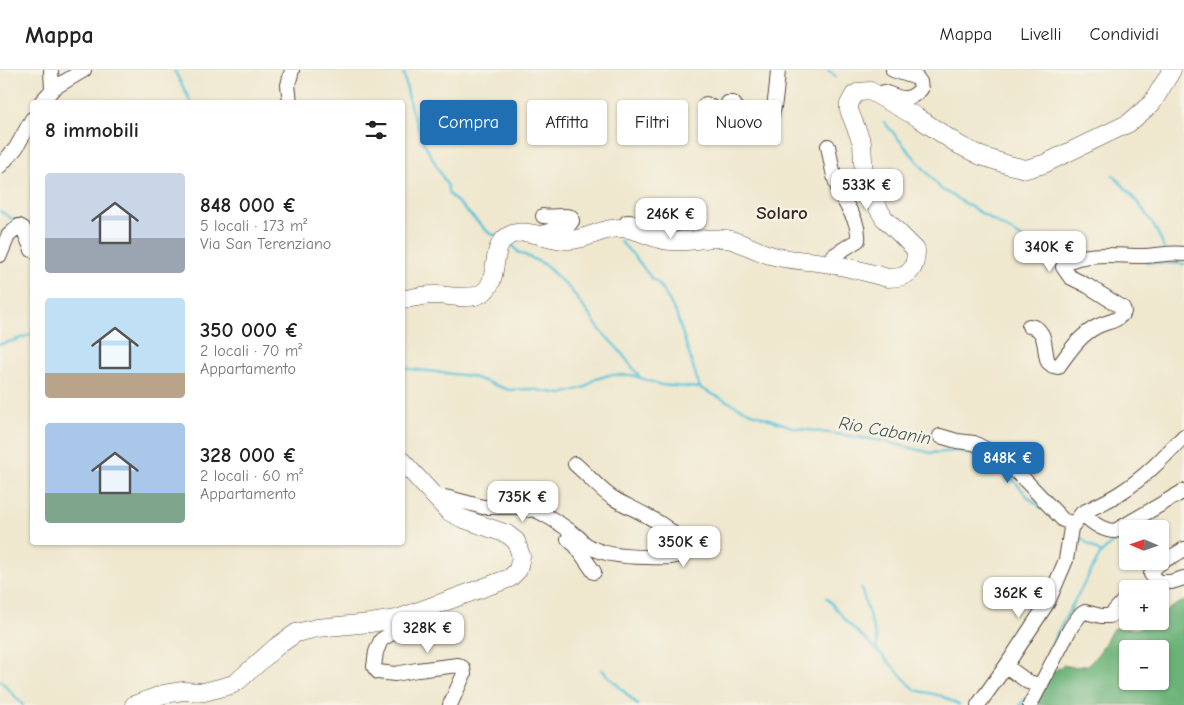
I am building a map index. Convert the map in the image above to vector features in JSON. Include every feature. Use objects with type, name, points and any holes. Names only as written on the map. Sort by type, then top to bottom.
[{"type":"main road","points":[[405,299],[420,296],[478,295],[488,289],[492,280],[497,252],[501,244],[509,235],[519,232],[561,240],[576,240],[619,228],[634,230],[670,241],[713,238],[728,239],[770,256],[830,264],[888,278],[898,278],[911,271],[916,260],[916,250],[884,218],[873,201],[864,179],[862,143],[849,110],[851,99],[859,92],[872,93],[917,117],[959,145],[980,156],[1009,166],[1026,168],[1044,164],[1129,123],[1152,103],[1172,70]]},
{"type":"main road","points":[[134,705],[162,699],[183,691],[204,692],[230,685],[238,681],[276,647],[296,633],[317,628],[370,624],[397,618],[510,578],[518,570],[521,556],[516,542],[507,534],[460,518],[448,511],[405,464]]},
{"type":"street","points":[[51,70],[52,90]]},
{"type":"street","points":[[43,100],[52,90],[84,70]]},
{"type":"street","points":[[290,100],[288,85],[292,70]]},
{"type":"street","points":[[774,100],[778,70]]},
{"type":"street","points":[[872,93],[881,91],[900,98],[911,98],[921,90],[920,82],[917,78],[893,70]]},
{"type":"street","points":[[0,166],[16,148],[30,123]]},
{"type":"street","points":[[828,146],[837,186],[854,215],[859,232],[858,240],[832,256],[830,264]]},
{"type":"street","points":[[619,228],[623,222],[634,222],[661,228],[676,225],[685,220],[687,212]]},
{"type":"street","points":[[539,236],[545,232],[569,225],[572,221],[571,217],[568,216],[552,218],[543,216]]},
{"type":"street","points":[[0,255],[8,236],[19,226],[23,228],[30,245]]},
{"type":"street","points":[[1029,326],[1040,330],[1044,337],[1048,362],[1058,367],[1070,348],[1082,337],[1097,326],[1119,319],[1124,312],[1123,308],[1070,277],[1063,267],[1065,263],[1092,256],[1184,254]]},
{"type":"street","points":[[940,436],[974,443],[997,455],[1022,477],[1063,520],[1078,518],[1089,520],[1098,526],[1115,531],[1184,491]]},
{"type":"street","points":[[978,705],[1048,602],[1066,560],[1071,528],[1078,518],[1138,481],[1184,436]]},
{"type":"street","points":[[437,500],[444,497],[483,507],[526,506],[535,509],[578,536],[587,546],[624,557],[663,557],[682,554],[682,544],[671,531],[653,519],[611,497],[575,464]]},
{"type":"street","points":[[520,507],[532,512],[576,546],[594,572]]},
{"type":"street","points":[[1184,549],[1154,568],[1152,574],[1157,582],[1171,582],[1184,578]]},
{"type":"street","points":[[1030,705],[1071,627],[1080,615],[1085,612],[1110,616],[1119,606]]},
{"type":"street","points":[[426,608],[420,616],[381,640],[376,652],[374,666],[378,672],[395,674],[458,665],[463,668],[464,674],[450,705]]},
{"type":"street","points":[[1006,666],[1028,682],[1041,685]]},
{"type":"green space","points":[[1184,601],[1184,705],[1036,705],[1052,673],[1063,665],[1074,667],[1089,665],[1101,650],[1112,630],[1116,628],[1119,628],[1119,630],[1169,630],[1169,609]]},
{"type":"waterway","points":[[174,70],[190,100]]},
{"type":"waterway","points":[[403,70],[411,109],[422,139],[447,185],[449,194],[489,233],[497,236]]},
{"type":"waterway","points":[[828,70],[836,77]]},
{"type":"waterway","points":[[884,122],[941,189],[1051,255],[1066,257]]},
{"type":"waterway","points":[[1113,175],[1150,220],[1164,249]]},
{"type":"waterway","points":[[0,211],[17,222]]},
{"type":"waterway","points":[[620,241],[652,279],[656,281],[676,313],[700,388]]},
{"type":"waterway","points":[[511,243],[518,252],[544,264],[571,290],[601,331],[639,376]]},
{"type":"waterway","points":[[1146,262],[1184,264]]},
{"type":"waterway","points":[[0,344],[30,335]]},
{"type":"waterway","name":"Rio Cabanin","points":[[405,368],[470,376],[509,390],[530,389],[562,394],[586,387],[593,380],[609,375],[632,375],[661,385],[700,388],[749,412],[795,428],[883,441],[931,453],[960,451],[996,463]]},
{"type":"waterway","name":"Rio Cabanin","points":[[1006,471],[1028,497],[1044,510]]},
{"type":"waterway","name":"Rio Cabanin","points":[[1074,533],[1101,553]]},
{"type":"waterway","points":[[1042,667],[1057,633],[1101,553],[1119,537]]},
{"type":"waterway","points":[[861,588],[877,640],[877,650]]},
{"type":"waterway","points":[[827,598],[848,623],[915,690],[942,696],[959,705]]},
{"type":"waterway","points":[[601,669],[638,705]]},
{"type":"waterway","points":[[0,680],[23,705]]},
{"type":"waterway","points":[[1020,705],[1026,699]]},
{"type":"district","name":"Solaro","points":[[782,213]]}]
